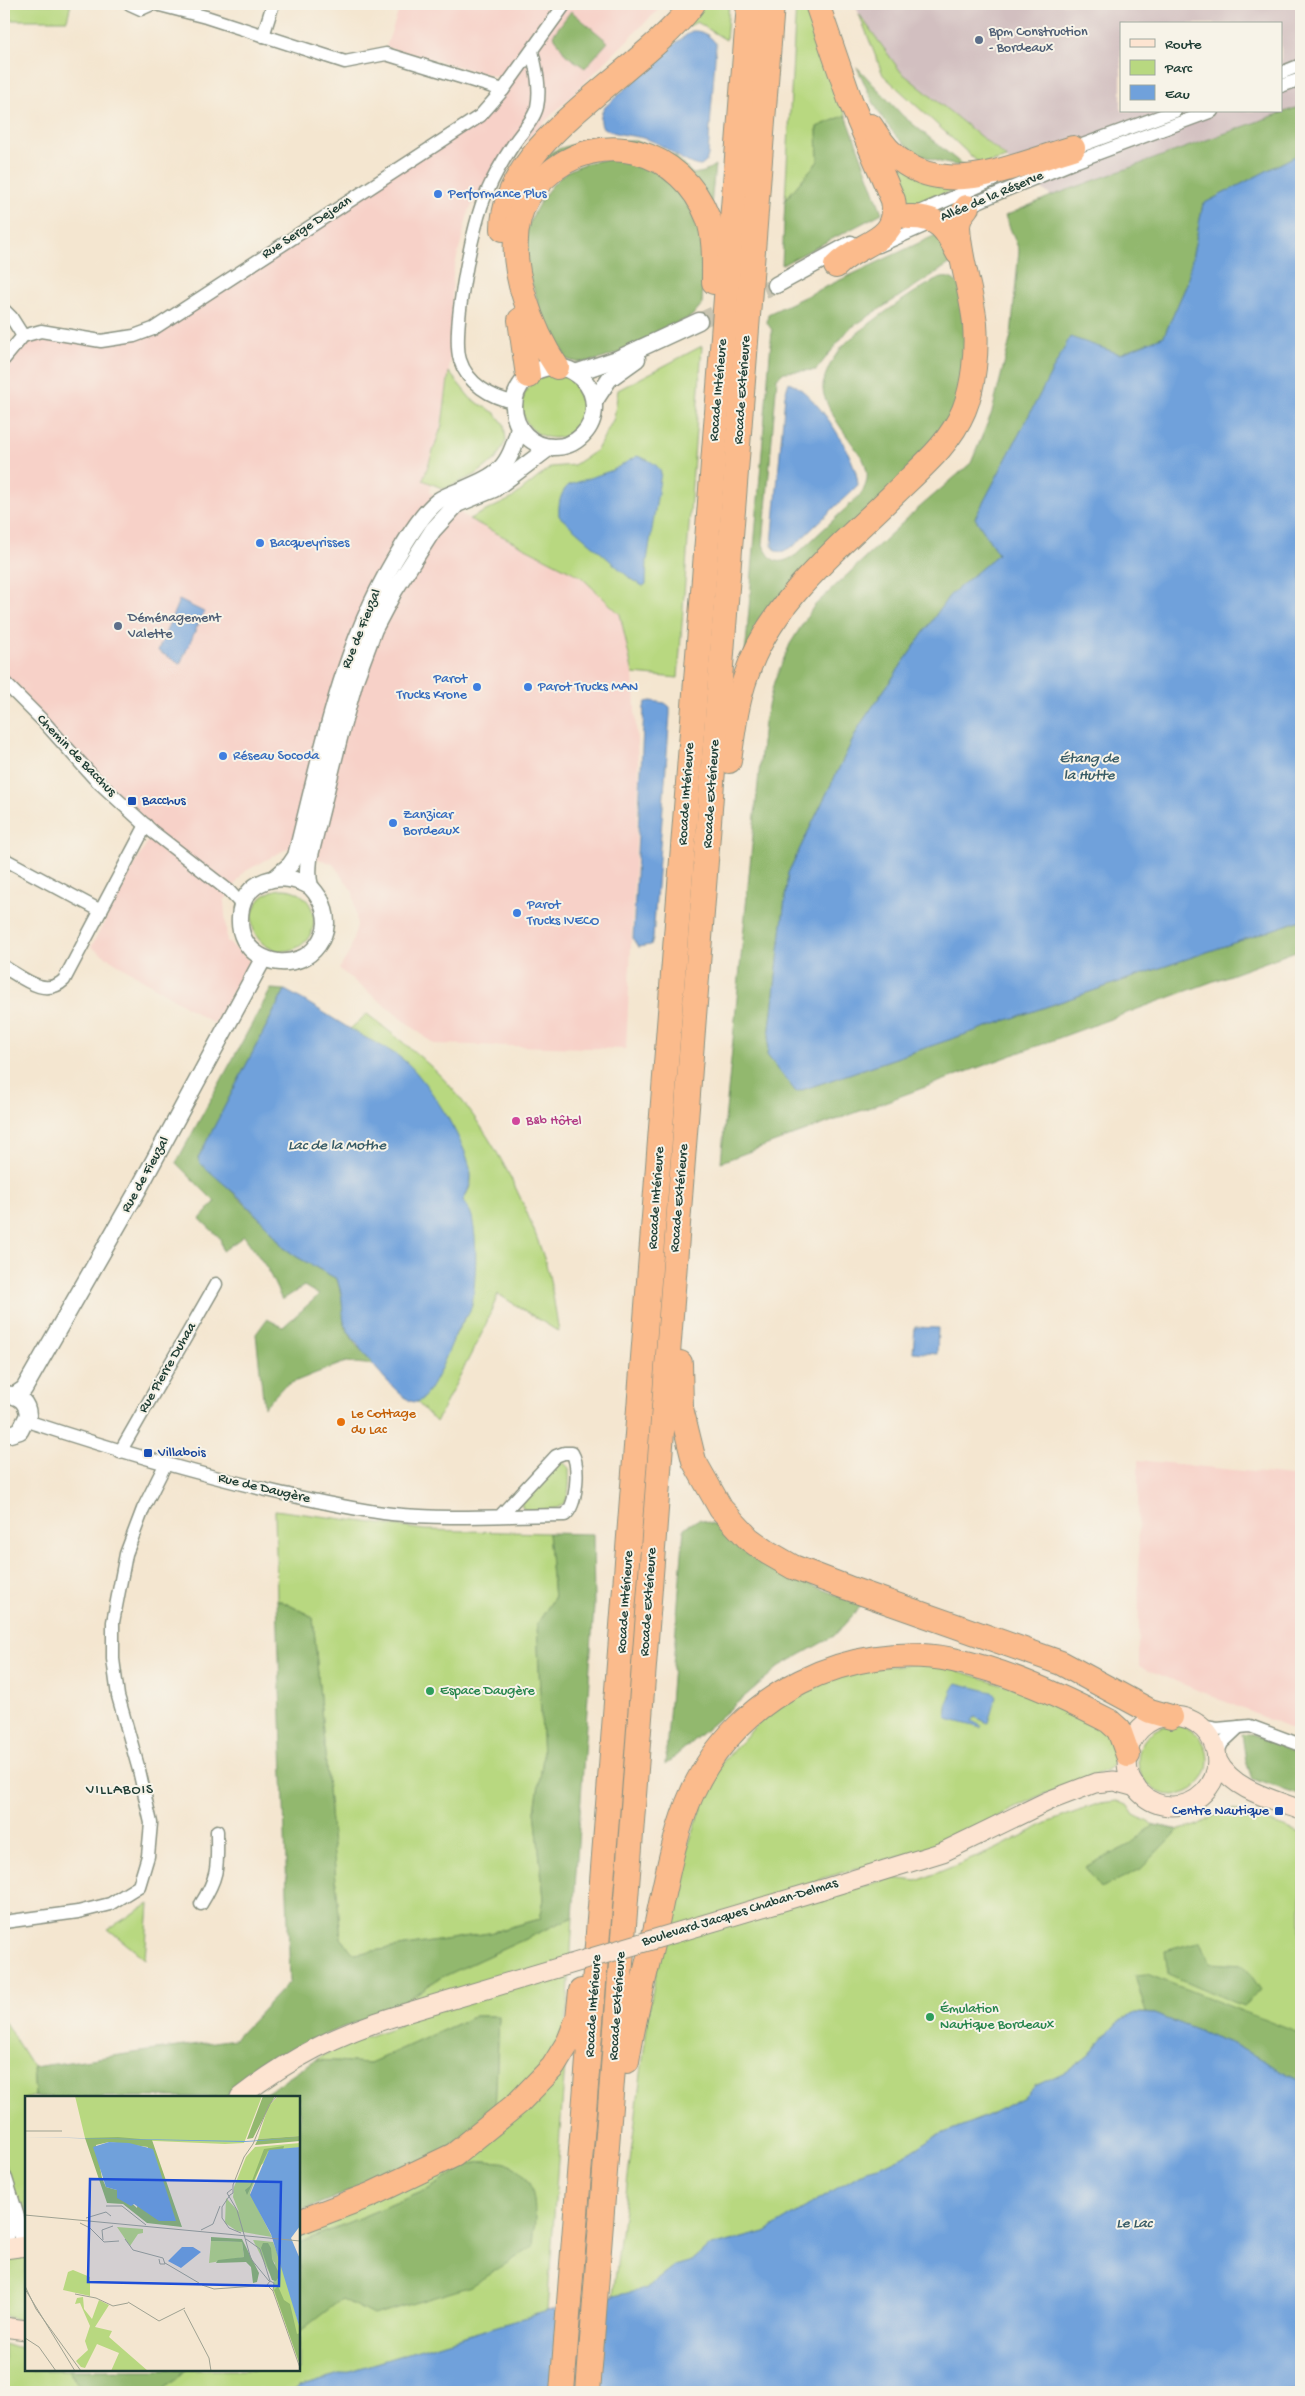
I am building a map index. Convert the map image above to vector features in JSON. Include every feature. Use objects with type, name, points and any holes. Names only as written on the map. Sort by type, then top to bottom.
[{"type":"highway","points":[[528,376],[523,330],[512,294],[504,247],[503,225],[512,191],[538,148],[635,62],[693,4]]},
{"type":"highway","name":"Rocade Intérieure","points":[[562,2392],[610,1801],[749,4]]},
{"type":"highway","name":"Rocade Extérieure","points":[[588,2392],[602,2231],[678,1209],[772,4]]},
{"type":"highway","points":[[817,4],[842,72],[850,100],[893,200],[895,217],[901,220]]},
{"type":"highway","points":[[842,72],[882,144],[910,168],[926,174],[952,178],[976,176],[1073,148]]},
{"type":"highway","points":[[566,370],[540,342],[520,283],[515,261],[515,238],[520,216],[529,196],[554,168],[571,158],[588,152],[610,149],[641,152],[666,164],[688,183],[702,206],[712,233],[714,257],[710,341],[721,368]]},
{"type":"highway","points":[[695,1006],[736,710],[746,675],[764,636],[792,596],[940,450],[964,409],[974,360],[975,326],[971,291],[958,227],[959,220],[967,207]]},
{"type":"highway","points":[[836,266],[844,257],[881,237],[901,220],[919,216],[934,222],[948,232],[964,263]]},
{"type":"highway","points":[[678,1209],[680,1339],[684,1425],[694,1461],[708,1489],[733,1523],[767,1552],[793,1567],[1061,1663],[1150,1711],[1171,1716]]},
{"type":"highway","points":[[602,2231],[630,2042],[680,1827],[693,1790],[708,1764],[719,1748],[754,1711],[774,1696],[838,1666],[895,1656],[928,1656],[982,1667],[1109,1721],[1120,1730],[1128,1755]]},
{"type":"highway","points":[[300,2222],[370,2195],[454,2155],[518,2103],[553,2066],[570,2041],[578,2018],[610,1801]]},
{"type":"main road","points":[[1217,1757],[1215,1777],[1208,1789],[1199,1798],[1176,1806],[1164,1806],[1153,1802],[1136,1788],[1129,1772],[1128,1755],[1135,1737],[1142,1728],[1159,1718],[1171,1716],[1183,1718],[1200,1726],[1209,1735],[1217,1757],[1230,1777],[1256,1793]]},
{"type":"main road","name":"Boulevard Jacques Chaban-Delmas","points":[[241,2096],[272,2072],[327,2041],[368,2024],[943,1852],[1048,1801],[1102,1781],[1115,1771],[1128,1755]]},
{"type":"main road","name":"Boulevard Jacques Chaban-Delmas","points":[[1102,1781],[1114,1781],[1136,1788]]},
{"type":"main road","points":[[1208,1789],[1226,1787],[1256,1793],[1301,1810]]},
{"type":"main road","points":[[4,2249],[25,2246]]},
{"type":"main road","points":[[4,2327],[25,2330]]},
{"type":"street","points":[[130,4],[142,9],[152,4]]},
{"type":"street","points":[[156,4],[345,62],[386,54],[503,90]]},
{"type":"street","points":[[263,36],[273,4]]},
{"type":"street","name":"Rue Serge Dejean","points":[[23,336],[41,331],[101,341],[134,336],[153,329],[480,116],[503,90],[565,4]]},
{"type":"street","points":[[514,402],[484,390],[467,375],[460,360],[458,338],[470,244],[477,218],[486,194],[499,169],[537,109],[538,83],[532,50]]},
{"type":"street","points":[[1282,73],[1301,65]]},
{"type":"street","points":[[1282,86],[1301,79]]},
{"type":"street","name":"Allée de la Réserve","points":[[1172,112],[1073,148],[901,220],[839,250],[776,289],[836,266],[967,207],[1077,161],[1209,112]]},
{"type":"street","points":[[4,310],[11,317],[23,336],[4,359]]},
{"type":"street","points":[[566,370],[588,385],[594,402],[592,422],[579,439],[560,447],[550,447],[532,441],[519,428],[514,411],[517,392],[528,376],[547,368],[566,370],[617,359],[700,324],[621,369],[609,379],[594,402]]},
{"type":"street","name":"Rue de Fieuzal","points":[[242,906],[255,887],[275,878],[290,866],[296,856],[343,674],[361,625],[381,582],[404,544],[437,502],[489,478],[505,463],[513,452],[519,428]]},
{"type":"street","name":"Rue de Fieuzal","points":[[22,1407],[263,959],[276,963],[290,963],[304,958],[315,949],[322,937],[326,923],[321,901],[311,887],[308,870],[309,859],[355,680],[374,629],[394,591],[433,530],[458,504],[494,489],[550,447]]},
{"type":"street","name":"Chemin de Bacchus","points":[[4,682],[44,722],[94,778],[146,825],[229,891],[242,906]]},
{"type":"street","points":[[4,967],[42,988],[58,986],[64,980],[146,825]]},
{"type":"street","points":[[4,859],[101,911]]},
{"type":"street","points":[[275,878],[294,879],[311,887]]},
{"type":"street","points":[[242,906],[240,918],[245,942],[253,952],[263,959]]},
{"type":"street","name":"Rue Pierre Duhaa","points":[[120,1452],[216,1284]]},
{"type":"street","points":[[4,1434],[15,1433],[22,1407]]},
{"type":"street","name":"Rue de Daugère","points":[[22,1407],[120,1452],[165,1465],[343,1507],[392,1514],[442,1517],[566,1515],[570,1511],[577,1469],[576,1460],[572,1453],[556,1456],[501,1515]]},
{"type":"street","points":[[4,1922],[78,1912],[110,1904],[140,1886],[148,1856],[151,1823],[139,1770],[118,1696],[113,1660],[113,1622],[126,1554],[143,1509],[165,1465]]},
{"type":"street","points":[[1200,1726],[1217,1729],[1250,1726],[1301,1745]]},
{"type":"street","points":[[1217,1757],[1222,1743],[1239,1726]]},
{"type":"street","points":[[201,1904],[213,1886],[216,1874],[217,1831]]},
{"type":"street","points":[[4,2179],[25,2246]]},
{"type":"street","points":[[4,2239],[7,2231],[10,2202]]},
{"type":"shaded area","points":[[401,4],[664,4],[493,173],[469,210],[453,273],[449,372],[430,492],[469,519],[580,576],[620,614],[633,674],[639,778],[626,1049],[434,1044],[339,969],[349,953],[357,926],[353,892],[333,864],[288,848],[244,872],[224,901],[227,941],[250,961],[214,1024],[91,947],[153,831],[4,682],[4,359],[23,336],[101,341],[134,336],[480,116],[509,80],[386,47]]},
{"type":"shaded area","points":[[855,4],[1301,4],[1301,106],[1051,196],[900,72],[859,14]]},
{"type":"shaded area","points":[[1138,1460],[1301,1477],[1301,1733],[1139,1666]]},
{"type":"green space","points":[[4,4],[71,4],[67,20],[4,20]]},
{"type":"green space","points":[[697,4],[729,4],[726,40],[697,22],[687,27]]},
{"type":"green space","points":[[796,4],[804,4],[846,115],[817,127],[818,161],[785,200]]},
{"type":"green space","points":[[571,11],[608,42],[585,68],[566,55],[553,35]]},
{"type":"green space","points":[[859,14],[901,72],[1007,158],[981,165],[883,75]]},
{"type":"green space","points":[[857,67],[903,116],[964,166],[924,156],[908,146],[895,134],[874,104]]},
{"type":"green space","points":[[1301,106],[1301,153],[1203,204],[1187,284],[1164,336],[1120,354],[1070,338],[975,518],[998,554],[949,596],[860,725],[788,873],[767,1055],[796,1092],[1301,920],[1301,949],[721,1162],[764,722],[774,682],[790,644],[814,606],[913,513],[971,463],[992,412],[1011,336],[1019,250],[1005,216],[1051,196]]},
{"type":"green space","points":[[846,115],[882,213],[782,265],[785,200],[818,161],[817,127]]},
{"type":"green space","points":[[635,141],[676,157],[693,174],[704,172],[715,165],[711,206],[639,146],[538,174],[539,158],[563,147],[597,142]]},
{"type":"green space","points":[[881,155],[967,185],[908,207]]},
{"type":"green space","points":[[625,158],[676,182],[702,231],[704,262],[702,304],[692,316],[619,353],[589,362],[577,362],[559,354],[548,338],[528,271],[524,243],[531,219],[538,206],[545,194],[562,175],[590,163]]},
{"type":"green space","points":[[940,233],[951,263],[849,329],[816,370],[784,372],[777,378],[763,545],[769,556],[776,561],[785,561],[796,555],[861,494],[866,485],[867,473],[863,459],[832,413],[824,394],[824,381],[834,358],[844,345],[876,319],[907,297],[942,278],[953,280],[961,287],[968,361],[950,427],[745,657],[772,330],[767,323],[768,314]]},
{"type":"green space","points":[[702,346],[678,678],[633,674],[620,614],[580,576],[469,519],[511,499],[551,467],[574,465],[597,450],[614,418],[618,390]]},
{"type":"green space","points":[[449,372],[471,399],[495,413],[504,424],[506,441],[496,459],[475,475],[444,489],[423,480],[442,425]]},
{"type":"green space","points":[[554,374],[572,380],[580,388],[586,406],[580,424],[572,432],[554,438],[536,432],[528,424],[522,406],[528,388],[536,380]]},
{"type":"green space","points":[[277,889],[289,889],[305,898],[312,908],[314,920],[312,932],[305,942],[289,951],[277,951],[266,946],[257,937],[252,926],[252,914],[257,903],[266,894]]},
{"type":"green space","points":[[271,989],[285,990],[198,1158],[269,1228],[283,1247],[337,1279],[342,1298],[344,1325],[356,1345],[374,1365],[346,1362],[316,1373],[284,1386],[264,1407],[256,1334],[267,1319],[283,1327],[319,1295],[304,1286],[282,1300],[267,1268],[244,1236],[223,1251],[220,1238],[200,1219],[215,1202],[176,1163]]},
{"type":"green space","points":[[367,1014],[410,1048],[441,1076],[466,1106],[494,1147],[517,1191],[537,1237],[550,1279],[555,1305],[559,1332],[498,1294],[484,1329],[436,1422],[417,1402],[423,1397],[472,1306],[463,1201],[471,1185],[471,1174],[460,1143],[447,1116],[439,1106],[350,1029]]},
{"type":"green space","points":[[563,1462],[569,1468],[569,1482],[566,1501],[562,1506],[547,1510],[524,1510],[521,1504],[523,1500],[555,1463]]},
{"type":"green space","name":"Espace Daugère","points":[[275,1510],[425,1530],[548,1533],[554,1598],[537,1624],[543,1758],[535,1811],[544,1899],[540,1919],[489,1933],[354,1954],[341,1938],[313,1617],[277,1599]]},
{"type":"green space","points":[[699,1519],[719,1526],[789,1576],[862,1605],[834,1636],[780,1666],[665,1765],[684,1528]]},
{"type":"green space","points":[[548,1533],[593,1534],[594,1606],[573,1917],[438,1979],[400,2005],[311,2040],[250,2078],[227,2096],[35,2096],[33,2067],[235,2039],[290,1981],[277,1599],[313,1617],[341,1938],[354,1954],[489,1933],[540,1919],[544,1899],[535,1811],[543,1758],[537,1624],[554,1598]]},
{"type":"green space","points":[[928,1662],[1039,1695],[1115,1736],[1116,1760],[1105,1771],[1044,1794],[934,1847],[820,1879],[820,1898],[892,1878],[917,1881],[994,1850],[1049,1822],[1100,1803],[1117,1801],[1128,1806],[1134,1815],[1154,1825],[1179,1830],[1196,1826],[1223,1811],[1233,1809],[1301,1833],[1301,2080],[1149,2013],[1135,2013],[1117,2023],[1088,2056],[1069,2070],[1035,2086],[1024,2097],[987,2116],[934,2137],[911,2152],[882,2166],[867,2170],[765,2232],[708,2247],[692,2261],[675,2266],[645,2289],[613,2296],[649,2010],[660,1951],[682,1862],[716,1769],[775,1705],[839,1672]]},
{"type":"green space","points":[[1173,1725],[1186,1728],[1198,1735],[1205,1747],[1208,1760],[1205,1773],[1198,1785],[1186,1792],[1173,1795],[1160,1792],[1148,1785],[1141,1773],[1138,1760],[1141,1747],[1148,1735],[1160,1728]]},
{"type":"green space","points":[[1242,1734],[1252,1735],[1301,1751],[1301,1795],[1252,1779],[1246,1761]]},
{"type":"green space","points":[[1154,1825],[1179,1830],[1141,1869],[1101,1888],[1085,1867],[1129,1845]]},
{"type":"green space","points":[[149,1904],[145,1959],[108,1929]]},
{"type":"green space","points":[[573,1917],[566,2031],[549,2061],[495,2112],[499,2016],[475,2016],[370,2063],[315,2060],[341,2046],[400,2025],[400,2005],[438,1979]]},
{"type":"green space","points":[[1201,1941],[1210,1963],[1244,1965],[1261,1990],[1243,2006],[1168,1974],[1165,1951]]},
{"type":"green space","points":[[1147,1974],[1301,2034],[1301,2080],[1236,2045],[1154,2014],[1146,2013],[1135,1975]]},
{"type":"green space","points":[[475,2016],[499,2016],[495,2112],[459,2140],[423,2162],[300,2212],[300,2096],[261,2096],[315,2060],[370,2063]]},
{"type":"green space","points":[[4,2021],[33,2067],[35,2096],[25,2096],[25,2227],[4,2162],[4,2102],[6,2090],[4,2081]]},
{"type":"green space","points":[[565,2064],[547,2311],[300,2386],[292,2392],[161,2392],[185,2371],[300,2371],[300,2331],[506,2163],[486,2161],[468,2165],[429,2189],[300,2243],[300,2229]]},
{"type":"green space","points":[[486,2161],[502,2162],[518,2169],[526,2177],[534,2199],[533,2247],[469,2287],[373,2315],[342,2299],[300,2331],[300,2243],[429,2189],[468,2165]]},
{"type":"green space","points":[[15,2258],[25,2258],[25,2319],[15,2319],[4,2315],[4,2263]]},
{"type":"green space","points":[[4,2344],[16,2348],[25,2346],[25,2371],[69,2371],[84,2392],[4,2392]]},
{"type":"green space","points":[[69,2371],[185,2371],[161,2392],[84,2392]]},
{"type":"water","points":[[692,31],[706,34],[716,44],[708,155],[706,162],[701,166],[683,160],[652,141],[608,130],[602,127],[601,119],[605,107],[677,42]]},
{"type":"water","name":"Étang de la Hutte","points":[[1301,153],[1301,920],[796,1092],[767,1055],[788,873],[860,725],[949,596],[998,554],[975,518],[1070,337],[1120,354],[1164,336],[1187,284],[1203,204]]},
{"type":"water","points":[[789,382],[800,388],[811,399],[833,427],[851,458],[858,485],[795,545],[782,552],[776,551],[772,545],[785,395]]},
{"type":"water","points":[[637,456],[654,464],[661,473],[647,561],[646,584],[643,586],[632,580],[559,516],[559,503],[569,485],[613,470]]},
{"type":"water","points":[[179,600],[204,612],[180,664],[158,651]]},
{"type":"water","points":[[646,702],[665,703],[670,707],[670,714],[653,938],[651,945],[638,947],[633,939],[644,707]]},
{"type":"water","name":"Lac de la Mothe","points":[[285,990],[389,1050],[406,1062],[436,1099],[456,1133],[469,1164],[470,1183],[463,1201],[470,1211],[476,1249],[472,1304],[469,1313],[459,1327],[435,1380],[423,1398],[417,1402],[410,1401],[390,1384],[367,1358],[350,1334],[344,1321],[342,1295],[337,1279],[283,1247],[269,1228],[240,1198],[200,1163],[198,1158]]},
{"type":"water","points":[[915,1327],[938,1328],[937,1354],[913,1352]]},
{"type":"water","points":[[957,1683],[992,1692],[996,1697],[988,1723],[975,1717],[972,1721],[981,1726],[981,1728],[947,1719],[949,1700],[952,1690]]},
{"type":"water","name":"Le Lac","points":[[1135,2013],[1154,2014],[1236,2045],[1301,2080],[1301,2392],[292,2392],[300,2386],[547,2311],[645,2289],[675,2266],[692,2261],[708,2247],[765,2232],[867,2170],[882,2166],[911,2152],[934,2137],[987,2116],[1024,2097],[1035,2086],[1069,2070],[1088,2056],[1117,2023]]},
{"type":"tunnel","points":[[699,321],[776,285]]},
{"type":"place","name":"Bpm Construction - Bordeaux","points":[[979,40]]},
{"type":"place","name":"Performance Plus","points":[[438,194]]},
{"type":"place","name":"Bacqueyrisses","points":[[260,543]]},
{"type":"place","name":"Déménagement Valette","points":[[118,626]]},
{"type":"place","name":"Parot Trucks Krone","points":[[477,687]]},
{"type":"place","name":"Parot Trucks MAN","points":[[528,687]]},
{"type":"place","name":"Réseau Socoda","points":[[223,756]]},
{"type":"place","name":"Bacchus","points":[[132,801]]},
{"type":"place","name":"Zanzicar Bordeaux","points":[[393,823]]},
{"type":"place","name":"Parot Trucks IVECO","points":[[517,913]]},
{"type":"place","name":"B&b Hôtel","points":[[516,1121]]},
{"type":"place","name":"Le Cottage du Lac","points":[[341,1422]]},
{"type":"place","name":"Villabois","points":[[148,1453]]},
{"type":"place","name":"Espace Daugère","points":[[430,1691]]},
{"type":"place","name":"Centre Nautique","points":[[1279,1811]]},
{"type":"place","name":"Émulation Nautique Bordeaux","points":[[930,2017]]},
{"type":"district","name":"VILLABOIS","points":[[120,1790]]}]
